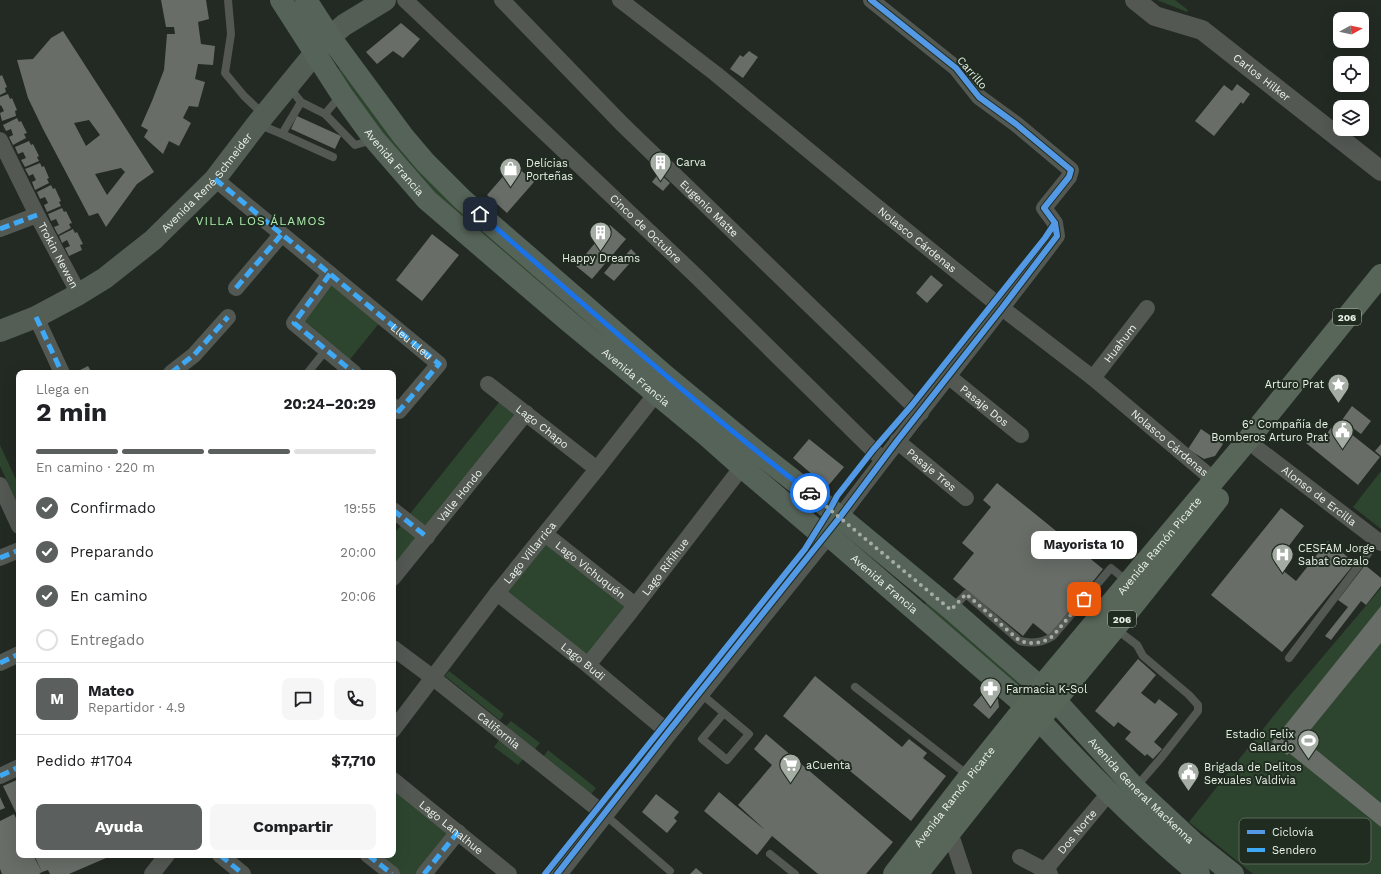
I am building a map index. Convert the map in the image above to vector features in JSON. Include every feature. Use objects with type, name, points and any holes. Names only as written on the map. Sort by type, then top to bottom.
[{"type":"highway","name":"Avenida Ramón Picarte","points":[[917,874],[950,832],[1033,714],[1129,582],[1214,480],[1284,401],[1381,275]]},
{"type":"highway","name":"Avenida Ramón Picarte","points":[[1048,694],[1115,628],[1381,297]]},
{"type":"highway","name":"Avenida Ramón Picarte","points":[[894,874],[969,777],[1033,714]]},
{"type":"main road","name":"Avenida Francia","points":[[281,0],[342,95],[374,139],[427,200],[662,386],[761,455],[840,517],[1048,694]]},
{"type":"main road","name":"Avenida Francia","points":[[306,0],[330,37],[403,136],[443,181],[662,386],[706,435],[816,530],[827,534],[1033,714]]},
{"type":"main road","name":"Avenida René Schneider","points":[[0,331],[36,317],[79,294],[105,278],[153,240],[215,179],[261,120],[295,94],[315,53],[330,37],[344,25],[385,0]]},
{"type":"main road","points":[[706,435],[712,433],[721,435],[761,455]]},
{"type":"main road","points":[[906,602],[917,603],[926,598],[930,593]]},
{"type":"main road","name":"Avenida General Mackenna","points":[[1048,694],[1135,788],[1194,843],[1233,874]]},
{"type":"main road","name":"Avenida General Mackenna","points":[[1033,714],[1109,792],[1174,853],[1199,874]]},
{"type":"street","name":"Cinco de Octubre","points":[[405,0],[695,275],[883,460]]},
{"type":"street","name":"Eugenio Matte","points":[[502,0],[622,124],[921,412]]},
{"type":"street","name":"Nolasco Cárdenas","points":[[620,0],[716,74],[1002,308],[1093,378],[1214,480]]},
{"type":"street","name":"Carrillo","points":[[871,0],[956,68],[979,97],[1016,124],[1071,170],[1069,177],[1044,208],[1055,223],[1057,236],[1002,308]]},
{"type":"street","name":"Carlos Hilker","points":[[1136,0],[1155,16],[1202,30],[1381,171]]},
{"type":"street","name":"Trokin Newen","points":[[0,140],[37,215],[79,294]]},
{"type":"street","name":"Lleu Lleu","points":[[215,179],[439,364],[399,410],[396,408]]},
{"type":"street","name":"Trokin Newen","points":[[0,229],[37,215]]},
{"type":"street","points":[[236,288],[281,235]]},
{"type":"street","points":[[330,274],[294,323],[350,370]]},
{"type":"street","points":[[557,874],[668,732],[827,534],[897,441],[1002,308]]},
{"type":"street","name":"Huahum","points":[[1093,378],[1147,308]]},
{"type":"street","points":[[36,317],[61,370]]},
{"type":"street","points":[[175,370],[194,355],[228,317]]},
{"type":"street","name":"Pasaje Dos","points":[[948,376],[1021,435]]},
{"type":"street","name":"Lago Chapo","points":[[488,384],[598,469]]},
{"type":"street","name":"Lago Villarrica","points":[[396,726],[497,593],[598,469],[662,386]]},
{"type":"street","name":"Valle Hondo","points":[[396,574],[526,413]]},
{"type":"street","name":"Pasaje Tres","points":[[897,441],[966,498]]},
{"type":"street","name":"Alonso de Ercilla","points":[[1258,449],[1379,542]]},
{"type":"street","name":"Lago Riñihue","points":[[588,665],[742,467]]},
{"type":"street","points":[[0,485],[16,520]]},
{"type":"street","points":[[396,512],[427,537]]},
{"type":"street","name":"Lago Vichuquén","points":[[545,534],[635,605]]},
{"type":"street","points":[[0,558],[16,551]]},
{"type":"street","name":"Lago Budi","points":[[497,593],[588,665],[668,732]]},
{"type":"street","name":"California","points":[[396,650],[432,677],[604,814]]},
{"type":"street","points":[[0,663],[16,655]]},
{"type":"street","points":[[0,776],[16,768]]},
{"type":"street","name":"Lago Lanalhue","points":[[396,782],[510,874]]},
{"type":"street","name":"Dos Norte","points":[[1034,868],[1109,792]]},
{"type":"street","points":[[424,874],[458,832]]},
{"type":"street","points":[[950,832],[964,874]]},
{"type":"street","points":[[152,874],[165,858]]},
{"type":"street","points":[[224,858],[244,874]]},
{"type":"street","points":[[372,858],[392,874]]},
{"type":"lane","points":[[228,0],[231,34],[225,73],[261,120],[282,134],[333,157]]},
{"type":"lane","points":[[282,134],[295,94],[325,114],[355,145],[374,139]]},
{"type":"lane","points":[[325,114],[342,95]]},
{"type":"lane","points":[[310,370],[326,350]]},
{"type":"lane","points":[[1289,658],[1379,542]]},
{"type":"lane","points":[[951,610],[966,594],[1020,641],[1028,643],[1043,642],[1053,636],[1111,568],[1129,582]]},
{"type":"lane","points":[[1115,628],[1137,645],[1142,656],[1189,694],[1198,705],[1198,711],[1135,788]]},
{"type":"lane","points":[[855,687],[969,777]]},
{"type":"lane","points":[[700,693],[724,713],[749,734],[727,760],[702,739],[724,713]]},
{"type":"lane","points":[[604,814],[670,871]]},
{"type":"lane","points":[[770,854],[795,874]]},
{"type":"green space","points":[[1157,0],[1175,0],[1188,10],[1187,12]]},
{"type":"green space","points":[[341,66],[549,286],[647,377],[409,171],[337,72]]},
{"type":"green space","points":[[331,280],[381,321],[347,363],[301,322]]},
{"type":"green space","points":[[501,400],[518,415],[396,565],[396,531]]},
{"type":"green space","points":[[0,445],[16,480],[16,501],[0,466]]},
{"type":"green space","points":[[1381,471],[1381,529],[1353,507]]},
{"type":"green space","points":[[546,540],[630,608],[587,660],[503,592]]},
{"type":"green space","name":"Estadio Felix Gallardo","points":[[1381,588],[1381,874],[1253,874],[1241,864],[1371,864],[1371,818],[1239,818],[1239,863],[1189,822],[1287,699]]},
{"type":"green space","points":[[928,600],[1023,681],[1018,687],[923,606]]},
{"type":"green space","points":[[449,671],[504,714],[500,720],[445,676]]},
{"type":"green space","points":[[511,721],[540,743],[535,749],[506,726]]},
{"type":"green space","points":[[499,740],[523,759],[518,765],[494,747]]},
{"type":"green space","points":[[548,750],[596,788],[591,794],[544,756]]},
{"type":"green space","points":[[396,786],[452,832],[419,874],[397,874],[378,858],[396,858]]},
{"type":"building","points":[[161,0],[206,0],[209,19],[198,22],[201,44],[215,46],[213,65],[198,64],[195,79],[205,82],[198,107],[189,106],[183,118],[191,123],[179,146],[169,141],[163,154],[144,137],[148,130],[141,126],[164,70],[167,34],[175,34],[174,27],[166,27]]},
{"type":"building","points":[[401,23],[420,39],[403,58],[393,51],[377,64],[366,52]]},
{"type":"building","points":[[63,31],[154,172],[137,184],[106,227],[98,213],[89,216],[28,98],[17,60],[33,59],[51,38]],"holes":[[[89,120],[100,135],[86,146],[74,123]],[[121,168],[125,172],[107,195],[95,174]]]},
{"type":"building","points":[[749,51],[758,57],[743,78],[730,69],[740,55],[743,57]]},
{"type":"building","points":[[2,75],[7,87],[5,88],[6,92],[0,95],[0,76]]},
{"type":"building","points":[[1237,84],[1250,94],[1243,104],[1241,102],[1214,136],[1195,121],[1224,85],[1232,91]]},
{"type":"building","points":[[8,94],[10,99],[12,98],[17,110],[15,111],[16,116],[2,121],[0,113],[4,111],[1,105],[0,106],[0,97]]},
{"type":"building","points":[[297,116],[341,136],[335,149],[291,129]]},
{"type":"building","points":[[17,118],[19,122],[21,121],[27,133],[24,134],[26,138],[13,145],[9,137],[13,135],[11,129],[6,131],[3,125]]},
{"type":"building","points":[[29,141],[31,145],[33,144],[39,156],[37,157],[39,161],[25,167],[21,160],[26,158],[23,152],[18,154],[15,147]]},
{"type":"building","points":[[40,163],[42,167],[44,166],[49,178],[47,179],[49,183],[35,190],[32,182],[36,180],[33,174],[29,176],[25,169]]},
{"type":"building","name":"Delícias Porteñas","points":[[514,164],[534,182],[507,213],[487,195]]},
{"type":"building","name":"Carva","points":[[659,173],[670,183],[663,191],[652,182]]},
{"type":"building","points":[[51,185],[53,189],[55,188],[61,201],[59,202],[61,206],[47,212],[44,205],[48,203],[45,197],[40,199],[37,192]]},
{"type":"building","points":[[62,208],[64,212],[66,211],[72,223],[69,224],[71,228],[58,235],[54,227],[59,225],[56,219],[51,221],[48,214]]},
{"type":"building","name":"Happy Dreams","points":[[610,225],[626,239],[592,279],[576,266]]},
{"type":"building","points":[[73,229],[75,233],[77,232],[83,244],[80,245],[82,250],[69,256],[65,248],[70,246],[67,240],[62,243],[59,236]]},
{"type":"building","points":[[432,234],[459,255],[422,301],[396,280]]},
{"type":"building","points":[[631,249],[637,255],[614,281],[604,273],[618,256],[622,259]]},
{"type":"building","points":[[931,275],[943,285],[927,303],[916,293]]},
{"type":"building","points":[[88,366],[90,370],[80,370]]},
{"type":"building","points":[[1352,406],[1371,421],[1361,434],[1342,420]]},
{"type":"building","name":"6° Compañía de Bomberos Arturo Prat","points":[[1336,422],[1380,457],[1358,485],[1306,443],[1312,436],[1320,442]]},
{"type":"building","points":[[1201,429],[1223,444],[1215,456],[1204,459],[1188,449]]},
{"type":"building","points":[[809,439],[844,467],[827,487],[793,458]]},
{"type":"building","points":[[1381,444],[1381,456],[1375,451]]},
{"type":"building","points":[[997,483],[1103,569],[1049,636],[1033,623],[1023,636],[953,579],[974,553],[962,543],[991,507],[983,500]]},
{"type":"building","points":[[1281,508],[1304,526],[1275,564],[1296,581],[1328,541],[1355,563],[1282,652],[1211,595]]},
{"type":"building","points":[[1365,565],[1381,578],[1381,586],[1366,605],[1361,601],[1331,640],[1325,636],[1348,607],[1338,600]]},
{"type":"building","points":[[1381,606],[1381,643],[1303,739],[1381,803],[1381,827],[1289,753],[1287,755],[1272,742]]},
{"type":"building","points":[[1138,659],[1156,675],[1141,693],[1155,704],[1159,699],[1178,714],[1154,742],[1162,749],[1153,759],[1147,754],[1145,756],[1125,739],[1131,732],[1118,722],[1114,727],[1095,711]]},
{"type":"building","points":[[815,676],[902,747],[909,739],[927,753],[923,758],[946,776],[911,821],[783,716]]},
{"type":"building","points":[[987,689],[998,699],[999,707],[989,719],[973,705]]},
{"type":"building","name":"aCuenta","points":[[766,734],[893,842],[866,874],[818,874],[772,836],[757,855],[704,811],[719,792],[765,830],[738,805],[772,765],[754,749]]},
{"type":"building","points":[[16,780],[16,813],[3,786]]},
{"type":"building","points":[[656,794],[679,812],[674,818],[677,821],[667,833],[642,812]]},
{"type":"building","points":[[0,797],[5,808],[0,810]]},
{"type":"building","points":[[14,814],[16,818],[16,858],[35,858],[42,872],[39,874],[2,874],[0,869],[0,821]]},
{"type":"building","points":[[35,858],[106,858],[69,874],[50,874],[48,870],[42,872]]},
{"type":"building","points":[[696,868],[703,874],[690,874]]},
{"type":"marked path","points":[[215,179],[439,364],[399,411],[396,408]]},
{"type":"marked path","points":[[0,229],[37,215]]},
{"type":"marked path","points":[[236,288],[281,235]]},
{"type":"marked path","points":[[330,274],[294,323],[350,370]]},
{"type":"marked path","points":[[36,317],[61,370]]},
{"type":"marked path","points":[[175,370],[194,355],[228,317]]},
{"type":"marked path","points":[[396,512],[427,537]]},
{"type":"marked path","points":[[0,558],[16,551]]},
{"type":"marked path","points":[[0,663],[16,655]]},
{"type":"marked path","points":[[0,776],[16,768]]},
{"type":"marked path","points":[[424,874],[458,832]]},
{"type":"marked path","points":[[224,858],[243,874]]},
{"type":"marked path","points":[[372,858],[392,874]]},
{"type":"cycle path","points":[[557,874],[668,732],[840,517],[897,441],[1057,236],[1055,223],[1044,208],[1069,177],[1071,170],[1016,124],[979,97],[956,68],[871,0]]},
{"type":"cycle path","points":[[545,874],[805,549],[837,496],[873,450],[912,405],[1045,238],[1055,223]]},
{"type":"way so far","points":[[810,493],[951,610],[966,594],[1020,641],[1028,643],[1043,642],[1053,636],[1084,599]]},
{"type":"place","name":"Carva","points":[[661,182]]},
{"type":"place","name":"Delícias Porteñas","points":[[511,188]]},
{"type":"place","name":"Happy Dreams","points":[[601,252]]},
{"type":"place","name":"Arturo Prat","points":[[1339,404]]},
{"type":"place","name":"6° Compañía de Bomberos Arturo Prat","points":[[1343,450]]},
{"type":"place","name":"CESFAM Jorge Sabat Gozalo","points":[[1282,574]]},
{"type":"place","name":"Mayorista 10","points":[[1084,599]]},
{"type":"place","name":"Farmacia K-Sol","points":[[991,708]]},
{"type":"place","name":"Estadio Felix Gallardo","points":[[1309,760]]},
{"type":"place","name":"aCuenta","points":[[790,784]]},
{"type":"place","name":"Brigada de Delitos Sexuales Valdivia","points":[[1188,792]]},
{"type":"district","name":"VILLA LOS ÁLAMOS","points":[[261,221]]},
{"type":"route","points":[[480,214],[668,378],[761,455],[810,493]]}]
